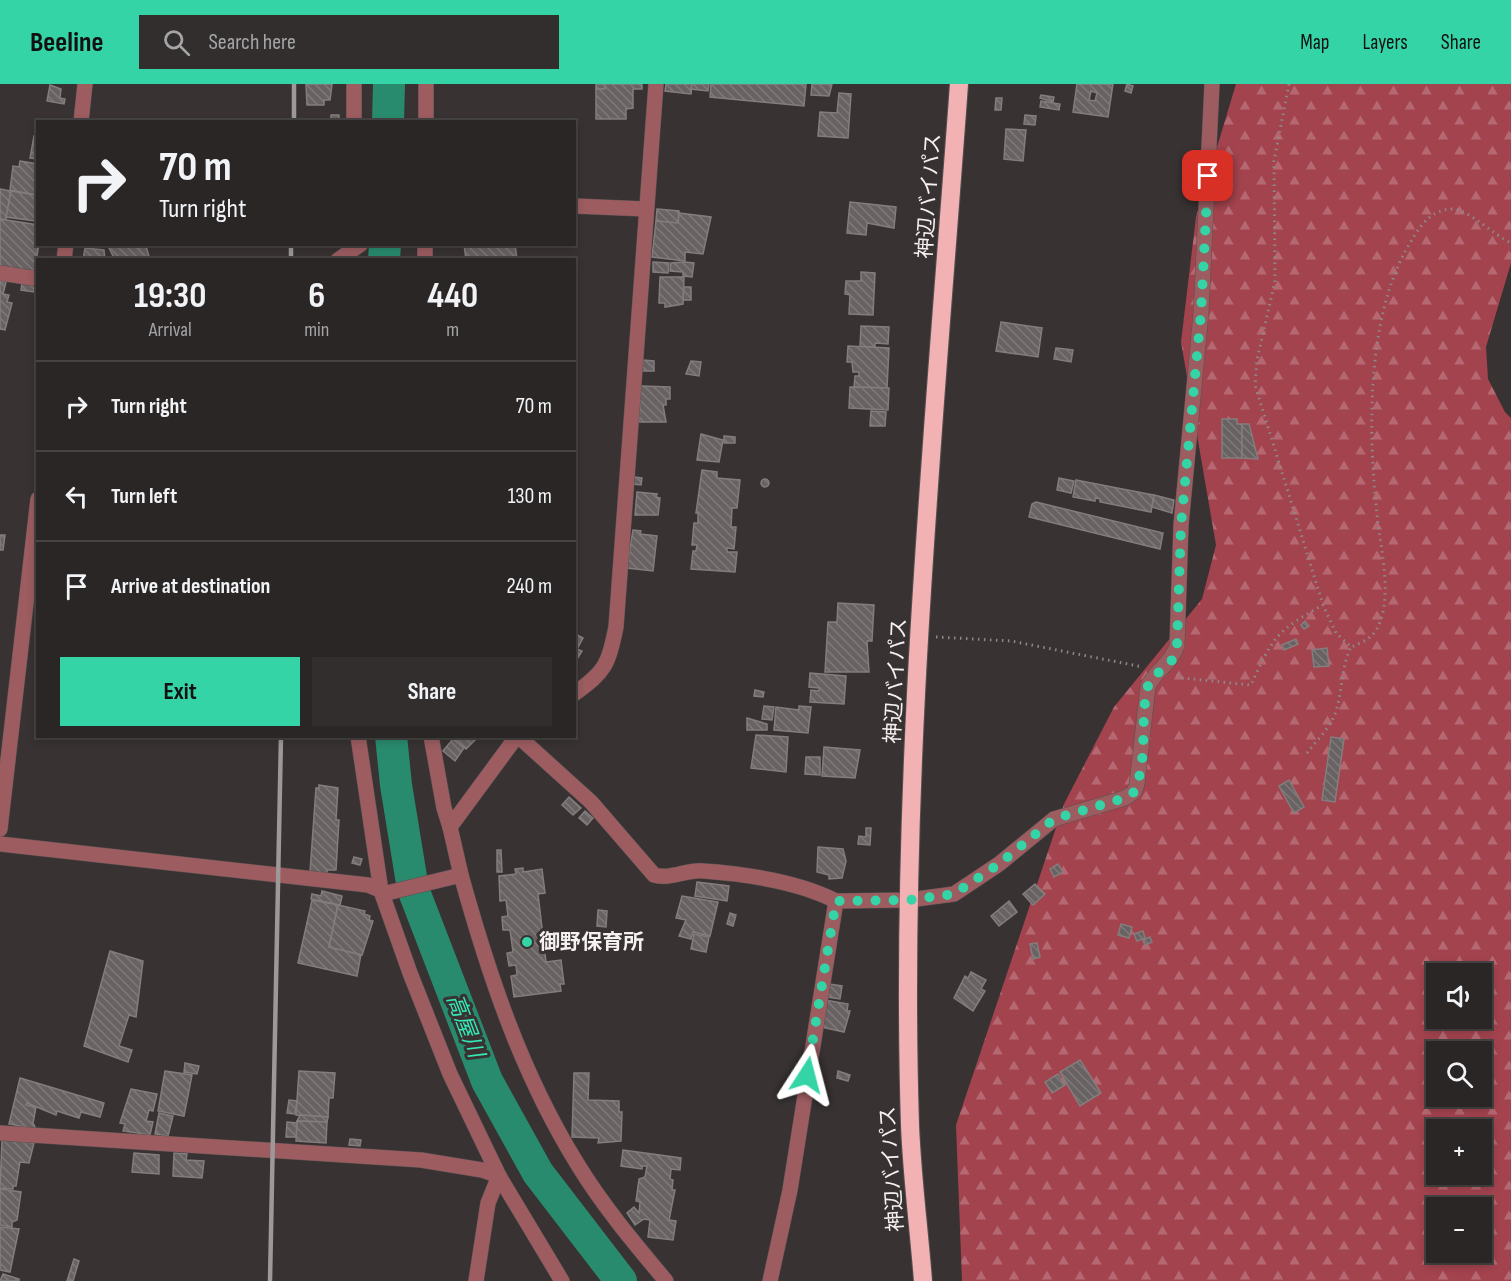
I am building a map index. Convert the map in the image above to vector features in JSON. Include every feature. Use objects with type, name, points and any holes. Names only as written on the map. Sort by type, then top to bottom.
[{"type":"highway","name":"神辺バイパス","points":[[923,1281],[910,1127],[909,900],[920,636],[959,84]]},
{"type":"street","points":[[81,120],[85,84]]},
{"type":"street","points":[[354,84],[354,120]]},
{"type":"street","points":[[426,84],[426,120]]},
{"type":"street","points":[[576,693],[597,677],[609,660],[616,627],[656,84]]},
{"type":"street","points":[[520,738],[591,802],[654,875],[665,878],[702,870],[804,887],[836,901],[909,900],[960,891],[999,864],[1054,819],[1125,798],[1134,792],[1142,754],[1148,686],[1177,646],[1181,525],[1201,313],[1212,84]]},
{"type":"street","points":[[576,206],[646,209]]},
{"type":"street","points":[[0,273],[36,279]]},
{"type":"street","points":[[0,829],[36,515]]},
{"type":"street","points":[[358,738],[386,892],[450,1074],[499,1176],[562,1281]]},
{"type":"street","points":[[431,738],[458,876],[484,960],[521,1056],[578,1165],[666,1281]]},
{"type":"street","points":[[450,827],[517,738]]},
{"type":"street","points":[[0,844],[368,885],[386,892],[458,876]]},
{"type":"street","points":[[770,1281],[790,1190],[836,901]]},
{"type":"street","points":[[0,1133],[421,1160],[482,1170],[499,1176]]},
{"type":"street","points":[[477,1281],[488,1203],[499,1176]]},
{"type":"path","points":[[1289,84],[1274,161],[1275,281],[1257,360],[1255,385],[1323,605],[1336,633],[1351,647]]},
{"type":"path","points":[[1307,753],[1328,726],[1336,711],[1345,660],[1351,647],[1368,640],[1380,623],[1386,596],[1373,486],[1371,391],[1380,328],[1399,260],[1422,224],[1440,210],[1456,209],[1511,243]]},
{"type":"path","points":[[920,636],[1011,641],[1161,670],[1183,678],[1251,685],[1268,646],[1283,628],[1323,605]]},
{"type":"green space","points":[[1236,84],[1511,84],[1511,263],[1486,347],[1488,379],[1505,412],[1511,418],[1511,1281],[962,1281],[956,1125],[1064,804],[1114,707],[1202,599],[1216,545],[1181,342],[1196,217]]},
{"type":"building","points":[[306,84],[332,84],[330,100],[324,100],[324,105],[307,105]]},
{"type":"building","points":[[596,84],[605,84],[605,89],[596,89]]},
{"type":"building","points":[[605,84],[642,84],[642,89],[633,89],[633,108],[626,109],[626,119],[596,119],[596,89],[605,89]]},
{"type":"building","points":[[666,84],[692,84],[691,94],[665,91]]},
{"type":"building","points":[[692,84],[709,84],[708,91],[691,89]]},
{"type":"building","points":[[711,84],[806,84],[804,106],[710,97]]},
{"type":"building","points":[[812,84],[832,84],[829,96],[811,95]]},
{"type":"building","points":[[1077,84],[1113,84],[1108,117],[1073,112]],"holes":[[[1091,91],[1097,93],[1095,101],[1089,100]]]},
{"type":"building","points":[[1127,84],[1133,86],[1131,93],[1125,91]]},
{"type":"building","points":[[50,85],[61,89],[60,98],[65,99],[64,104],[47,101]]},
{"type":"building","points":[[839,93],[851,94],[848,138],[818,136],[820,112],[837,113]]},
{"type":"building","points":[[1041,95],[1054,97],[1053,102],[1040,98]]},
{"type":"building","points":[[996,98],[1002,98],[1001,110],[995,110]]},
{"type":"building","points":[[1041,101],[1060,104],[1059,110],[1040,107]]},
{"type":"building","points":[[331,115],[339,115],[339,120],[331,120]]},
{"type":"building","points":[[1025,115],[1036,116],[1035,125],[1024,124]]},
{"type":"building","points":[[1006,129],[1026,130],[1023,161],[1004,159]]},
{"type":"building","points":[[34,136],[36,136],[36,159],[30,158]]},
{"type":"building","points":[[20,161],[36,164],[36,195],[10,190],[13,166],[19,167]]},
{"type":"building","points":[[0,189],[11,191],[6,220],[0,219]]},
{"type":"building","points":[[11,191],[36,195],[35,221],[6,217]]},
{"type":"building","points":[[850,202],[896,207],[894,228],[867,223],[866,235],[847,233]]},
{"type":"building","points":[[657,209],[679,211],[678,223],[656,221]]},
{"type":"building","points":[[679,213],[711,217],[703,254],[685,252],[685,261],[652,257],[656,221],[678,223]]},
{"type":"building","points":[[0,219],[36,225],[36,246],[39,246],[36,273],[0,268]]},
{"type":"building","points":[[108,246],[138,246],[139,248],[146,246],[149,258],[114,258]]},
{"type":"building","points":[[464,246],[515,246],[517,258],[466,258]]},
{"type":"building","points":[[85,248],[104,250],[105,258],[83,258]]},
{"type":"building","points":[[653,262],[669,263],[668,273],[653,272]]},
{"type":"building","points":[[671,263],[694,263],[692,277],[683,276],[683,272],[670,271]]},
{"type":"building","points":[[861,272],[875,273],[873,315],[849,314],[850,295],[845,294],[846,281],[861,281]]},
{"type":"building","points":[[660,277],[684,277],[683,304],[665,307],[665,303],[659,303]]},
{"type":"building","points":[[0,281],[6,282],[3,294],[9,295],[7,302],[12,303],[5,330],[0,329]]},
{"type":"building","points":[[22,283],[35,285],[34,292],[21,290]]},
{"type":"building","points":[[684,287],[691,287],[691,300],[683,300]]},
{"type":"building","points":[[1001,322],[1042,328],[1038,357],[996,351]]},
{"type":"building","points":[[861,326],[889,327],[888,344],[875,343],[875,347],[860,347]]},
{"type":"building","points":[[848,346],[889,348],[887,388],[854,387],[855,376],[859,376],[859,372],[853,372],[852,362],[847,362]]},
{"type":"building","points":[[1056,348],[1073,350],[1071,362],[1054,359]]},
{"type":"building","points":[[643,360],[654,361],[654,371],[642,371]]},
{"type":"building","points":[[691,361],[701,362],[699,376],[686,374]]},
{"type":"building","points":[[641,386],[670,387],[670,399],[666,399],[666,405],[663,405],[666,422],[639,422]]},
{"type":"building","points":[[850,387],[889,388],[888,410],[849,408]]},
{"type":"building","points":[[871,411],[886,412],[885,426],[870,426]]},
{"type":"building","points":[[1222,419],[1237,419],[1237,424],[1242,424],[1242,458],[1222,458]]},
{"type":"building","points":[[1242,424],[1249,424],[1258,459],[1242,458]]},
{"type":"building","points":[[701,434],[723,440],[719,462],[697,460]]},
{"type":"building","points":[[724,436],[735,437],[735,443],[724,443]]},
{"type":"building","points":[[702,470],[717,472],[717,478],[740,480],[737,508],[732,508],[731,527],[736,527],[734,549],[727,548],[727,552],[737,552],[735,572],[691,569],[693,551],[696,551],[697,545],[692,545],[694,523],[698,523],[698,513],[696,513]]},
{"type":"building","points":[[634,477],[642,478],[641,485],[633,484]]},
{"type":"building","points":[[1059,478],[1074,481],[1071,493],[1057,490]]},
{"type":"building","points":[[765,479],[769,483],[765,487],[761,483]]},
{"type":"building","points":[[1076,480],[1154,495],[1151,512],[1100,502],[1100,499],[1095,498],[1095,501],[1073,497]]},
{"type":"building","points":[[637,492],[657,494],[656,497],[660,498],[658,515],[635,515]]},
{"type":"building","points":[[1154,495],[1174,500],[1172,513],[1152,507]]},
{"type":"building","points":[[1036,502],[1163,533],[1160,549],[1029,517],[1032,504]]},
{"type":"building","points":[[633,530],[641,531],[640,534],[657,536],[653,571],[627,568]]},
{"type":"building","points":[[0,535],[5,535],[3,550],[0,550]]},
{"type":"building","points":[[838,603],[874,605],[872,641],[867,641],[869,672],[825,672],[828,622],[837,622]]},
{"type":"building","points":[[1305,621],[1309,626],[1304,629],[1301,625]]},
{"type":"building","points":[[576,634],[583,638],[577,649],[582,651],[576,661]]},
{"type":"building","points":[[1296,639],[1298,644],[1284,650],[1282,645]]},
{"type":"building","points":[[1327,648],[1329,666],[1314,667],[1312,650]]},
{"type":"building","points":[[810,673],[846,676],[844,704],[810,702],[811,690],[819,691],[819,688],[809,687]]},
{"type":"building","points":[[755,690],[764,692],[763,697],[754,696]]},
{"type":"building","points":[[764,706],[774,707],[772,720],[762,719]]},
{"type":"building","points":[[799,706],[811,707],[808,733],[774,730],[776,707],[799,710]]},
{"type":"building","points":[[747,718],[767,724],[767,730],[747,730]]},
{"type":"building","points":[[756,735],[788,737],[786,772],[751,768]]},
{"type":"building","points":[[1331,737],[1344,739],[1335,802],[1322,800]]},
{"type":"building","points":[[452,738],[477,738],[466,749]]},
{"type":"building","points":[[453,739],[464,748],[455,761],[443,751]]},
{"type":"building","points":[[824,747],[860,750],[855,778],[822,776]]},
{"type":"building","points":[[806,757],[820,757],[820,775],[805,774]]},
{"type":"building","points":[[1289,780],[1304,807],[1294,813],[1279,786]]},
{"type":"building","points":[[319,785],[338,788],[336,870],[327,870],[327,873],[310,872],[316,788],[319,788]]},
{"type":"building","points":[[569,797],[581,808],[573,815],[562,805]]},
{"type":"building","points":[[585,811],[593,818],[587,825],[579,818]]},
{"type":"building","points":[[866,828],[871,828],[870,845],[858,844],[859,836],[866,837]]},
{"type":"building","points":[[818,847],[843,849],[846,861],[842,878],[829,879],[829,875],[817,872]]},
{"type":"building","points":[[497,850],[501,850],[502,872],[497,872]]},
{"type":"building","points":[[354,857],[362,859],[360,865],[352,863]]},
{"type":"building","points":[[1058,864],[1063,872],[1054,877],[1050,869]]},
{"type":"building","points":[[523,868],[523,872],[542,869],[545,893],[538,894],[546,962],[561,960],[564,984],[560,984],[561,991],[514,997],[511,976],[517,975],[516,965],[509,966],[507,953],[513,952],[510,930],[503,930],[502,917],[508,916],[506,900],[500,901],[499,876],[516,874],[515,869]]},
{"type":"building","points":[[697,882],[729,886],[727,901],[695,896]]},
{"type":"building","points":[[1035,884],[1045,894],[1033,905],[1023,894]]},
{"type":"building","points":[[322,891],[342,896],[340,905],[311,899],[312,894],[321,896]]},
{"type":"building","points":[[682,896],[718,902],[710,936],[693,932],[691,939],[679,936],[686,920],[676,918]]},
{"type":"building","points":[[312,900],[338,905],[329,947],[361,954],[357,976],[298,963]]},
{"type":"building","points":[[1009,901],[1017,912],[999,926],[991,916]]},
{"type":"building","points":[[338,905],[365,911],[364,914],[370,916],[369,920],[373,921],[362,955],[329,947]]},
{"type":"building","points":[[598,910],[607,911],[606,927],[597,926]]},
{"type":"building","points":[[730,913],[736,915],[733,926],[727,924]]},
{"type":"building","points":[[1121,924],[1132,927],[1129,938],[1118,935]]},
{"type":"building","points":[[1143,931],[1145,938],[1137,941],[1134,934]]},
{"type":"building","points":[[694,934],[709,937],[706,952],[691,949]]},
{"type":"building","points":[[1150,937],[1152,942],[1145,945],[1143,940]]},
{"type":"building","points":[[1037,943],[1040,957],[1033,959],[1030,944]]},
{"type":"building","points":[[110,951],[143,961],[136,1017],[129,1015],[119,1046],[132,1050],[128,1062],[84,1046]]},
{"type":"building","points":[[971,972],[986,980],[981,989],[985,991],[973,1011],[954,998],[965,976],[968,978]]},
{"type":"building","points":[[829,984],[842,986],[840,999],[827,997]]},
{"type":"building","points":[[825,1000],[848,1004],[847,1011],[850,1011],[844,1032],[821,1027]]},
{"type":"building","points":[[1080,1060],[1101,1093],[1080,1106],[1060,1072]]},
{"type":"building","points":[[185,1063],[199,1066],[197,1074],[184,1072]]},
{"type":"building","points":[[165,1071],[192,1075],[184,1116],[158,1111]]},
{"type":"building","points":[[299,1071],[335,1073],[333,1098],[329,1098],[328,1117],[296,1115]]},
{"type":"building","points":[[838,1071],[850,1075],[848,1081],[837,1078]]},
{"type":"building","points":[[574,1073],[589,1073],[588,1100],[619,1101],[619,1112],[622,1112],[621,1141],[598,1143],[599,1138],[572,1137]]},
{"type":"building","points":[[1058,1074],[1065,1085],[1052,1093],[1045,1082]]},
{"type":"building","points":[[20,1078],[104,1103],[100,1117],[81,1112],[79,1118],[57,1111],[56,1115],[27,1103],[26,1105],[36,1107],[33,1123],[36,1129],[9,1124]]},
{"type":"building","points":[[131,1089],[157,1094],[153,1111],[149,1110],[146,1121],[153,1122],[150,1135],[123,1131],[125,1124],[120,1123]]},
{"type":"building","points":[[289,1100],[297,1101],[295,1114],[287,1113]]},
{"type":"building","points":[[159,1113],[173,1116],[168,1136],[155,1134]]},
{"type":"building","points":[[300,1115],[328,1117],[327,1122],[297,1121]]},
{"type":"building","points":[[297,1121],[327,1122],[326,1143],[296,1141]]},
{"type":"building","points":[[287,1122],[297,1123],[296,1137],[286,1137]]},
{"type":"building","points":[[2,1139],[34,1143],[29,1163],[20,1162],[16,1186],[13,1186],[13,1189],[0,1188]]},
{"type":"building","points":[[350,1139],[361,1140],[360,1146],[349,1145]]},
{"type":"building","points":[[623,1150],[681,1158],[680,1170],[671,1169],[670,1179],[673,1180],[672,1190],[675,1190],[669,1220],[676,1221],[673,1240],[648,1237],[650,1220],[644,1219],[635,1225],[627,1213],[634,1207],[639,1213],[640,1202],[636,1201],[639,1179],[645,1177],[647,1166],[642,1166],[642,1169],[621,1166]]},
{"type":"building","points":[[134,1153],[159,1155],[159,1174],[132,1172]]},
{"type":"building","points":[[174,1153],[187,1154],[186,1160],[204,1161],[202,1178],[173,1176]]},
{"type":"building","points":[[0,1189],[21,1192],[17,1220],[12,1222],[12,1227],[0,1225]]},
{"type":"building","points":[[0,1227],[19,1229],[10,1272],[0,1270]]},
{"type":"building","points":[[74,1259],[79,1261],[73,1281],[67,1281]]},
{"type":"building","points":[[3,1274],[19,1279],[19,1281],[0,1281]]},
{"type":"waterway","name":"高屋川","points":[[388,120],[389,84]]},
{"type":"waterway","name":"高屋川","points":[[384,258],[385,246]]},
{"type":"waterway","name":"高屋川","points":[[391,738],[396,785],[413,889],[487,1081],[538,1173],[621,1281]]},
{"type":"railway","points":[[294,84],[294,120]]},
{"type":"railway","points":[[291,246],[291,258]]},
{"type":"railway","points":[[270,1281],[281,738]]},
{"type":"place","name":"御野保育所","points":[[527,942]]},
{"type":"route","points":[[807,1075],[832,913],[836,901],[909,900],[954,894],[966,889],[1054,819],[1125,798],[1134,792],[1142,754],[1148,686],[1155,674],[1167,667],[1177,646],[1181,525],[1201,313],[1208,176]]}]
